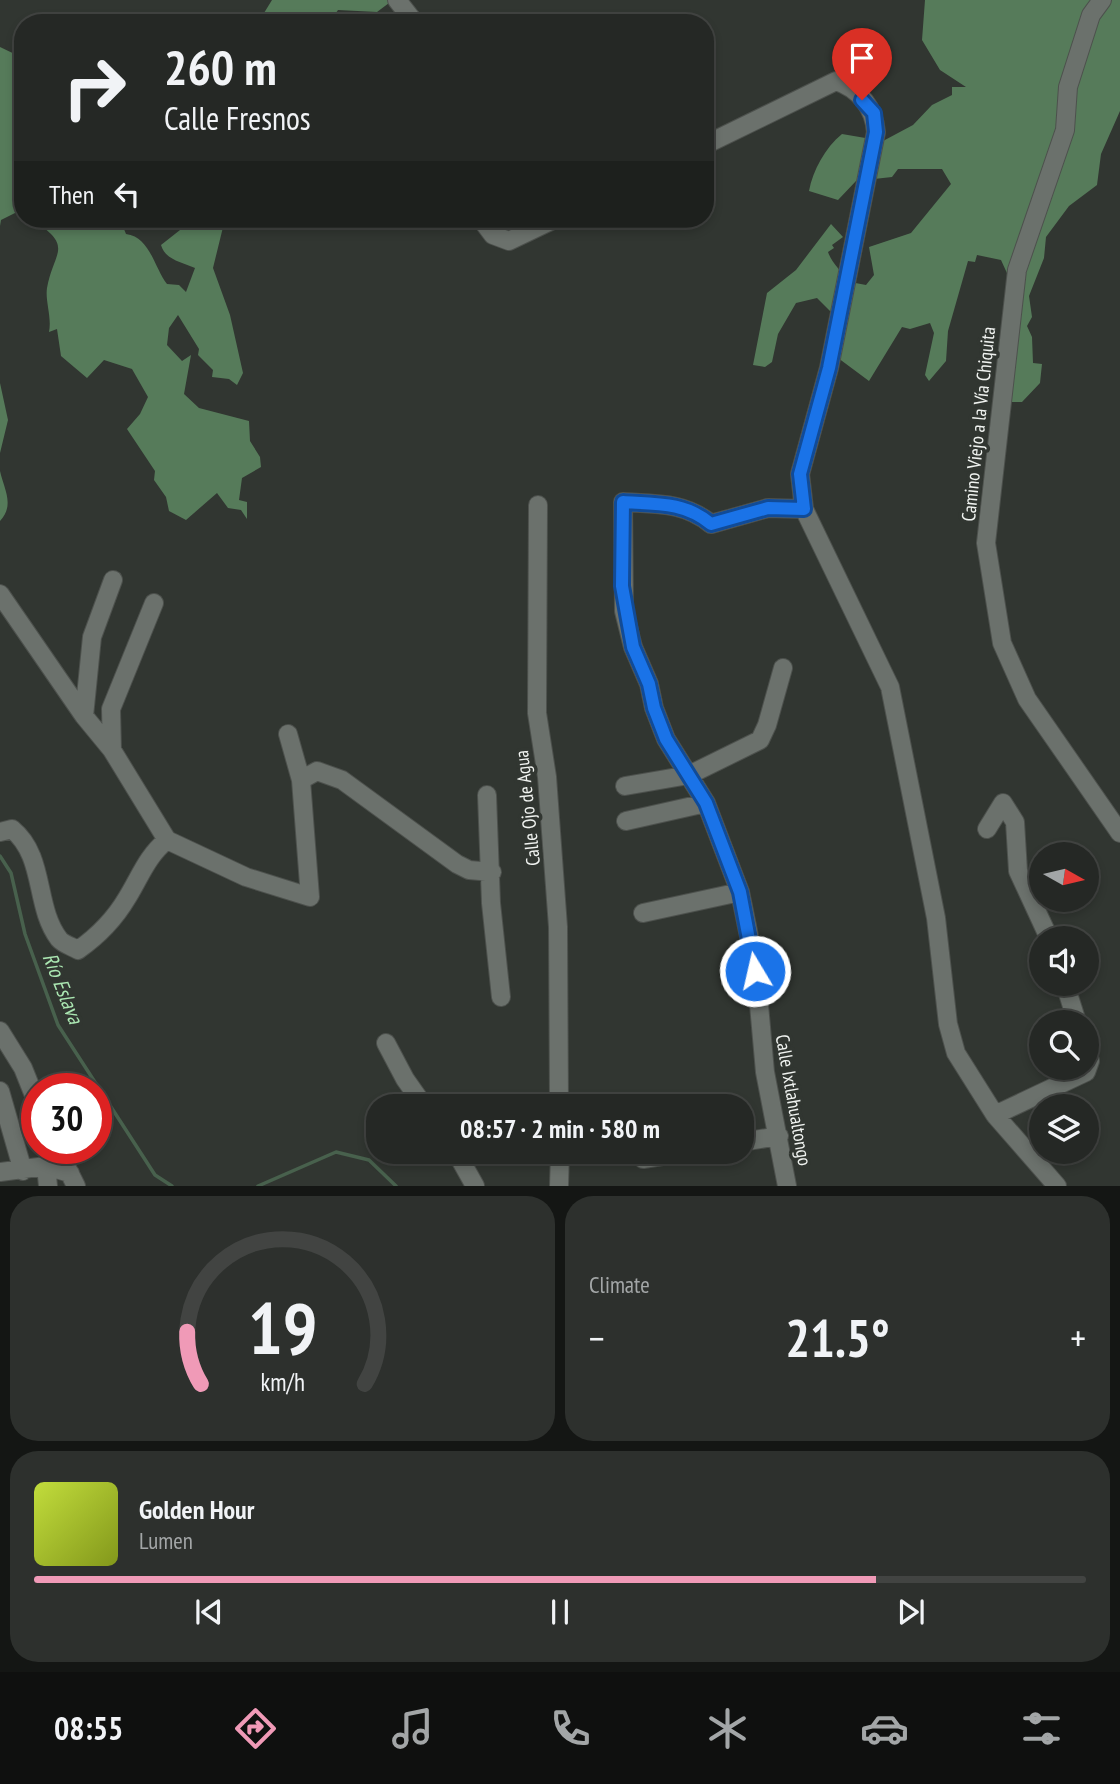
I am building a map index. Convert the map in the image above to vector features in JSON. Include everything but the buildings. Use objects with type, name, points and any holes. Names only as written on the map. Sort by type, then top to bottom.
[{"type":"street","points":[[397,0],[408,14]]},
{"type":"street","name":"Camino Viejo a la Vía Chiquita","points":[[1102,0],[1091,15],[1068,87],[1065,130],[1017,270],[986,543],[1002,643],[1027,699],[1120,832]]},
{"type":"street","points":[[714,141],[836,81],[850,86],[874,113],[876,132],[829,368],[800,474],[804,509],[890,687],[936,918],[948,1024],[956,1053],[995,1115],[1057,1185]]},
{"type":"street","points":[[488,228],[493,235],[509,241],[536,228]]},
{"type":"street","name":"Calle Ixtlahualtongo","points":[[787,1185],[765,1072],[752,945],[740,892],[706,803],[666,739],[654,708],[649,684],[633,647],[622,586],[623,502],[672,505],[695,511],[711,524],[768,508],[804,509]]},
{"type":"street","name":"Calle Ojo de Agua","points":[[538,505],[537,713],[547,777],[558,926],[559,1094]]},
{"type":"street","points":[[84,716],[92,637],[113,580]]},
{"type":"street","points":[[0,594],[84,716],[112,750],[167,840],[246,877],[310,897],[301,779],[288,734]]},
{"type":"street","points":[[112,750],[111,709],[154,603]]},
{"type":"street","points":[[625,786],[690,775],[760,740],[783,668]]},
{"type":"street","points":[[301,779],[317,771],[342,780],[457,864],[469,870],[492,872]]},
{"type":"street","points":[[488,795],[496,972],[501,997]]},
{"type":"street","points":[[626,821],[706,803]]},
{"type":"street","points":[[987,830],[1003,803],[1015,822],[1018,872],[1043,926]]},
{"type":"street","points":[[0,832],[12,830],[23,838],[35,863],[44,905],[60,940],[78,950],[100,934],[126,900],[153,851],[167,840]]},
{"type":"street","points":[[643,913],[740,892]]},
{"type":"street","points":[[0,1031],[25,1073]]},
{"type":"street","points":[[386,1043],[416,1094]]},
{"type":"street","points":[[995,1115],[1069,1080]]},
{"type":"street","points":[[0,1091],[23,1171]]},
{"type":"street","points":[[754,1140],[779,1136]]},
{"type":"street","points":[[463,1164],[475,1185]]},
{"type":"street","points":[[559,1185],[560,1164]]},
{"type":"street","points":[[46,1166],[48,1185]]},
{"type":"street","points":[[0,1172],[46,1166],[73,1179]]},
{"type":"green space","points":[[272,0],[393,0],[377,12],[338,10],[335,14],[264,13]]},
{"type":"green space","points":[[925,0],[1120,0],[1120,111],[1101,154],[1097,185],[1069,206],[1046,237],[1044,258],[1029,296],[1032,317],[1027,326],[1032,337],[1033,363],[1042,364],[1040,383],[1022,402],[1011,402],[1006,394],[1022,306],[1001,260],[977,255],[975,262],[968,261],[948,331],[946,361],[929,381],[925,375],[934,333],[930,323],[910,329],[902,327],[869,381],[834,355],[836,317],[817,298],[796,303],[778,334],[772,362],[765,367],[753,365],[767,293],[796,270],[831,224],[843,237],[832,245],[834,248],[828,252],[832,260],[845,281],[866,285],[874,275],[869,247],[911,233],[951,184],[942,169],[898,169],[892,177],[856,181],[838,200],[809,191],[821,160],[842,134],[883,141],[913,125],[932,105],[952,95],[952,87],[966,87],[940,70],[922,40]]},
{"type":"green space","points":[[0,47],[14,54],[14,214],[1,220],[0,226]]},
{"type":"green space","points":[[45,228],[124,228],[126,234],[134,236],[146,247],[167,284],[179,285],[186,292],[195,268],[170,257],[161,245],[181,228],[223,228],[213,268],[230,315],[243,373],[237,385],[229,379],[212,377],[213,370],[198,355],[199,349],[178,315],[169,328],[167,345],[182,361],[191,355],[184,394],[199,408],[249,421],[250,441],[260,457],[261,467],[242,478],[239,500],[247,502],[247,519],[241,510],[228,508],[217,493],[186,520],[169,511],[166,497],[154,480],[155,471],[127,429],[140,414],[148,397],[132,369],[104,360],[87,378],[61,356],[57,329],[49,332],[47,288],[58,250],[53,236]]},
{"type":"green space","points":[[0,383],[8,420],[0,453]]},
{"type":"green space","points":[[0,471],[8,503],[0,521]]},
{"type":"waterway","name":"Río Eslava","points":[[0,856],[11,873],[25,934],[58,1025],[155,1175],[172,1186]]},
{"type":"waterway","name":"Río Eslava","points":[[258,1186],[336,1152],[369,1160],[396,1186]]},
{"type":"route","points":[[755,971],[748,921],[740,892],[706,803],[666,739],[654,708],[649,684],[633,647],[624,611],[622,586],[623,502],[672,505],[695,511],[711,524],[768,508],[804,509],[800,474],[829,368],[876,132],[874,113],[862,100]]}]
